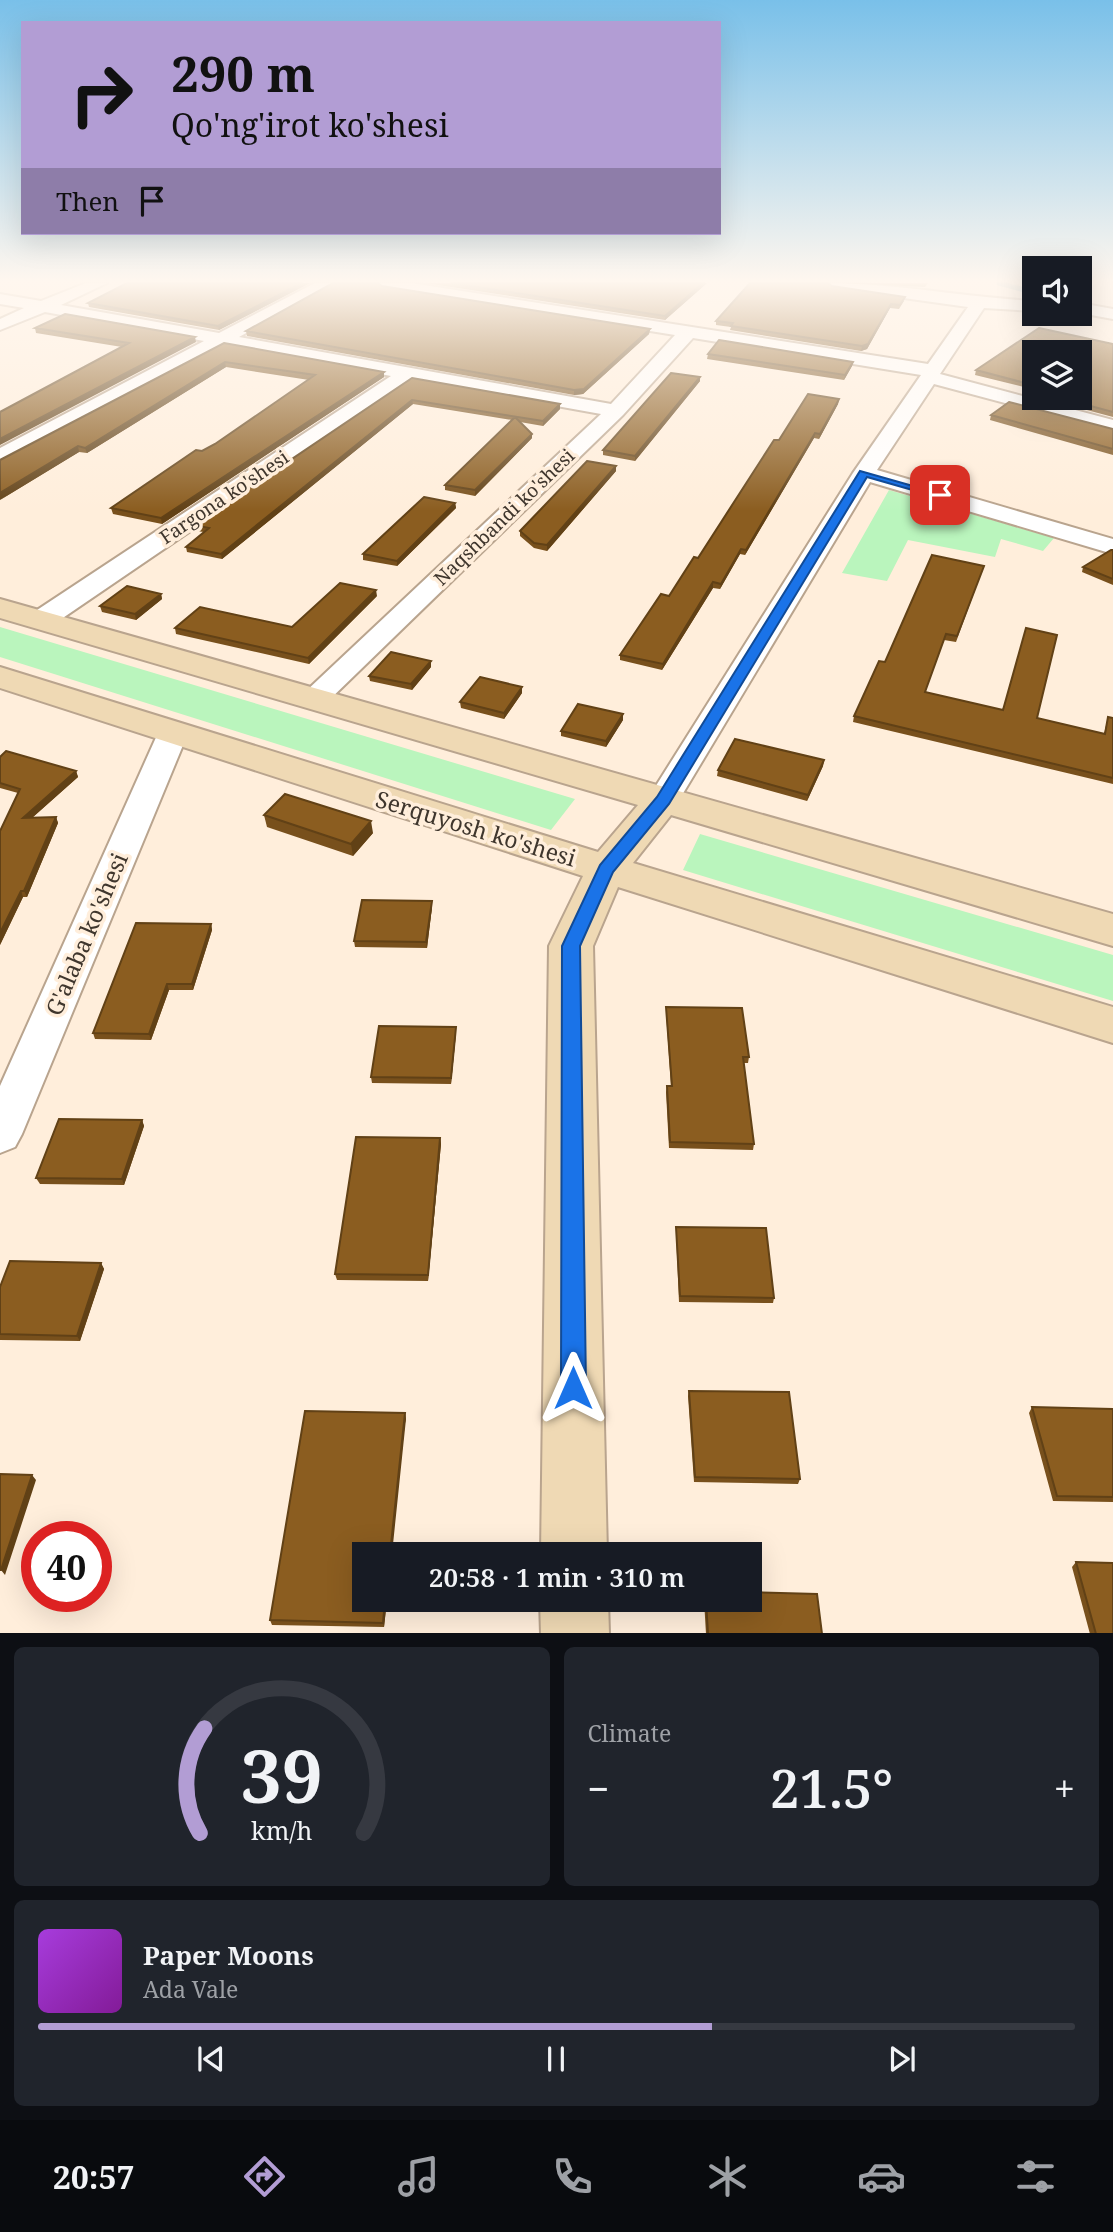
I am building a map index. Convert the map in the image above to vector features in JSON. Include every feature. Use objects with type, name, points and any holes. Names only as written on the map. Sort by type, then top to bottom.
[{"type":"street","points":[[0,457],[182,359]]},
{"type":"street","points":[[328,359],[616,411]]},
{"type":"street","name":"Naqshbandi ko'shesi","points":[[314,699],[616,411],[663,359]]},
{"type":"street","points":[[848,359],[931,374],[1113,426]]},
{"type":"street","points":[[574,1542],[571,946],[606,869],[663,800],[864,473],[941,359]]},
{"type":"street","name":"Fargona ko'shesi","points":[[41,620],[407,374]]},
{"type":"street","points":[[864,473],[1113,547]]},
{"type":"street","points":[[0,608],[1113,930]]},
{"type":"street","name":"Serquyosh ko'shesi","points":[[0,677],[1110,1031]]},
{"type":"street","name":"G'alaba ko'shesi","points":[[0,1134],[173,733]]},
{"type":"street","points":[[575,1612],[575,1633]]},
{"type":"green space","points":[[889,490],[1054,538],[1043,551],[1001,539],[995,557],[908,540],[887,581],[842,573]]},
{"type":"green space","points":[[0,627],[575,799],[551,830],[0,657]]},
{"type":"green space","points":[[700,834],[1113,955],[1113,1001],[683,870]]},
{"type":"building","points":[[99,359],[153,359],[0,439],[0,412]]},
{"type":"building","points":[[193,359],[313,359],[384,372],[161,518],[111,508],[196,450],[202,451],[215,444],[315,375],[225,362],[85,448],[78,446],[0,493],[0,460]]},
{"type":"building","points":[[403,359],[617,359],[584,389],[574,390]]},
{"type":"building","points":[[742,359],[836,359],[853,362],[845,375]]},
{"type":"building","points":[[992,359],[1022,359],[1022,382],[976,370]]},
{"type":"building","points":[[1092,359],[1113,359],[1113,412],[1092,406]]},
{"type":"building","points":[[671,373],[700,377],[635,456],[603,450]]},
{"type":"building","points":[[412,378],[560,404],[543,421],[412,400],[221,554],[186,547],[209,528],[194,525]]},
{"type":"building","points":[[808,394],[839,399],[820,434],[815,433],[746,550],[741,549],[721,584],[713,582],[663,664],[620,655],[661,594],[669,596],[694,557],[698,558],[774,440],[779,440]]},
{"type":"building","points":[[1009,402],[1022,405],[1022,410],[1040,410],[1113,429],[1113,449],[991,415]]},
{"type":"building","points":[[515,417],[532,434],[475,490],[445,485]]},
{"type":"building","points":[[587,461],[616,466],[547,545],[534,543],[520,531]]},
{"type":"building","points":[[424,497],[455,503],[397,561],[363,554]]},
{"type":"building","points":[[1111,550],[1113,579],[1083,567]]},
{"type":"building","points":[[932,555],[984,566],[957,636],[946,634],[925,692],[1003,710],[1026,628],[1057,635],[1037,718],[1105,734],[1108,717],[1113,718],[1113,778],[854,716],[879,661],[885,662]]},
{"type":"building","points":[[340,583],[376,590],[308,658],[175,628],[200,607],[292,627]]},
{"type":"building","points":[[127,586],[161,594],[135,614],[100,606]]},
{"type":"building","points":[[391,652],[431,661],[411,684],[369,676]]},
{"type":"building","points":[[480,677],[522,687],[504,713],[460,702]]},
{"type":"building","points":[[578,704],[623,714],[606,741],[561,731]]},
{"type":"building","points":[[735,739],[824,760],[808,795],[718,770]]},
{"type":"building","points":[[6,751],[76,771],[23,818],[56,817],[24,891],[21,891],[0,933],[0,831],[20,789],[0,783],[0,757]]},
{"type":"building","points":[[285,794],[371,821],[351,844],[264,815]]},
{"type":"building","points":[[362,900],[432,901],[426,942],[354,941]]},
{"type":"building","points":[[136,923],[211,924],[192,984],[167,984],[149,1034],[93,1033]]},
{"type":"building","points":[[666,1007],[742,1008],[749,1057],[743,1057],[754,1144],[670,1142],[667,1086],[672,1086]]},
{"type":"building","points":[[379,1026],[456,1027],[451,1078],[371,1077]]},
{"type":"building","points":[[59,1119],[142,1120],[122,1179],[36,1178]]},
{"type":"building","points":[[356,1137],[440,1138],[428,1275],[335,1274]]},
{"type":"building","points":[[676,1227],[766,1228],[774,1298],[680,1296]]},
{"type":"building","points":[[10,1261],[101,1263],[77,1336],[0,1334],[0,1287]]},
{"type":"building","points":[[689,1391],[789,1392],[800,1479],[695,1477]]},
{"type":"building","points":[[1032,1407],[1113,1409],[1113,1497],[1057,1496]]},
{"type":"building","points":[[305,1411],[405,1413],[391,1542],[352,1542],[352,1612],[384,1612],[383,1623],[270,1620]]},
{"type":"building","points":[[0,1474],[32,1475],[1,1570],[0,1570]]},
{"type":"building","points":[[1076,1562],[1113,1563],[1113,1633],[1096,1633]]},
{"type":"building","points":[[762,1592],[817,1594],[822,1633],[708,1633],[707,1612],[762,1612]]},
{"type":"route","points":[[573,1388],[571,946],[606,869],[663,800],[864,473],[940,495]]}]
